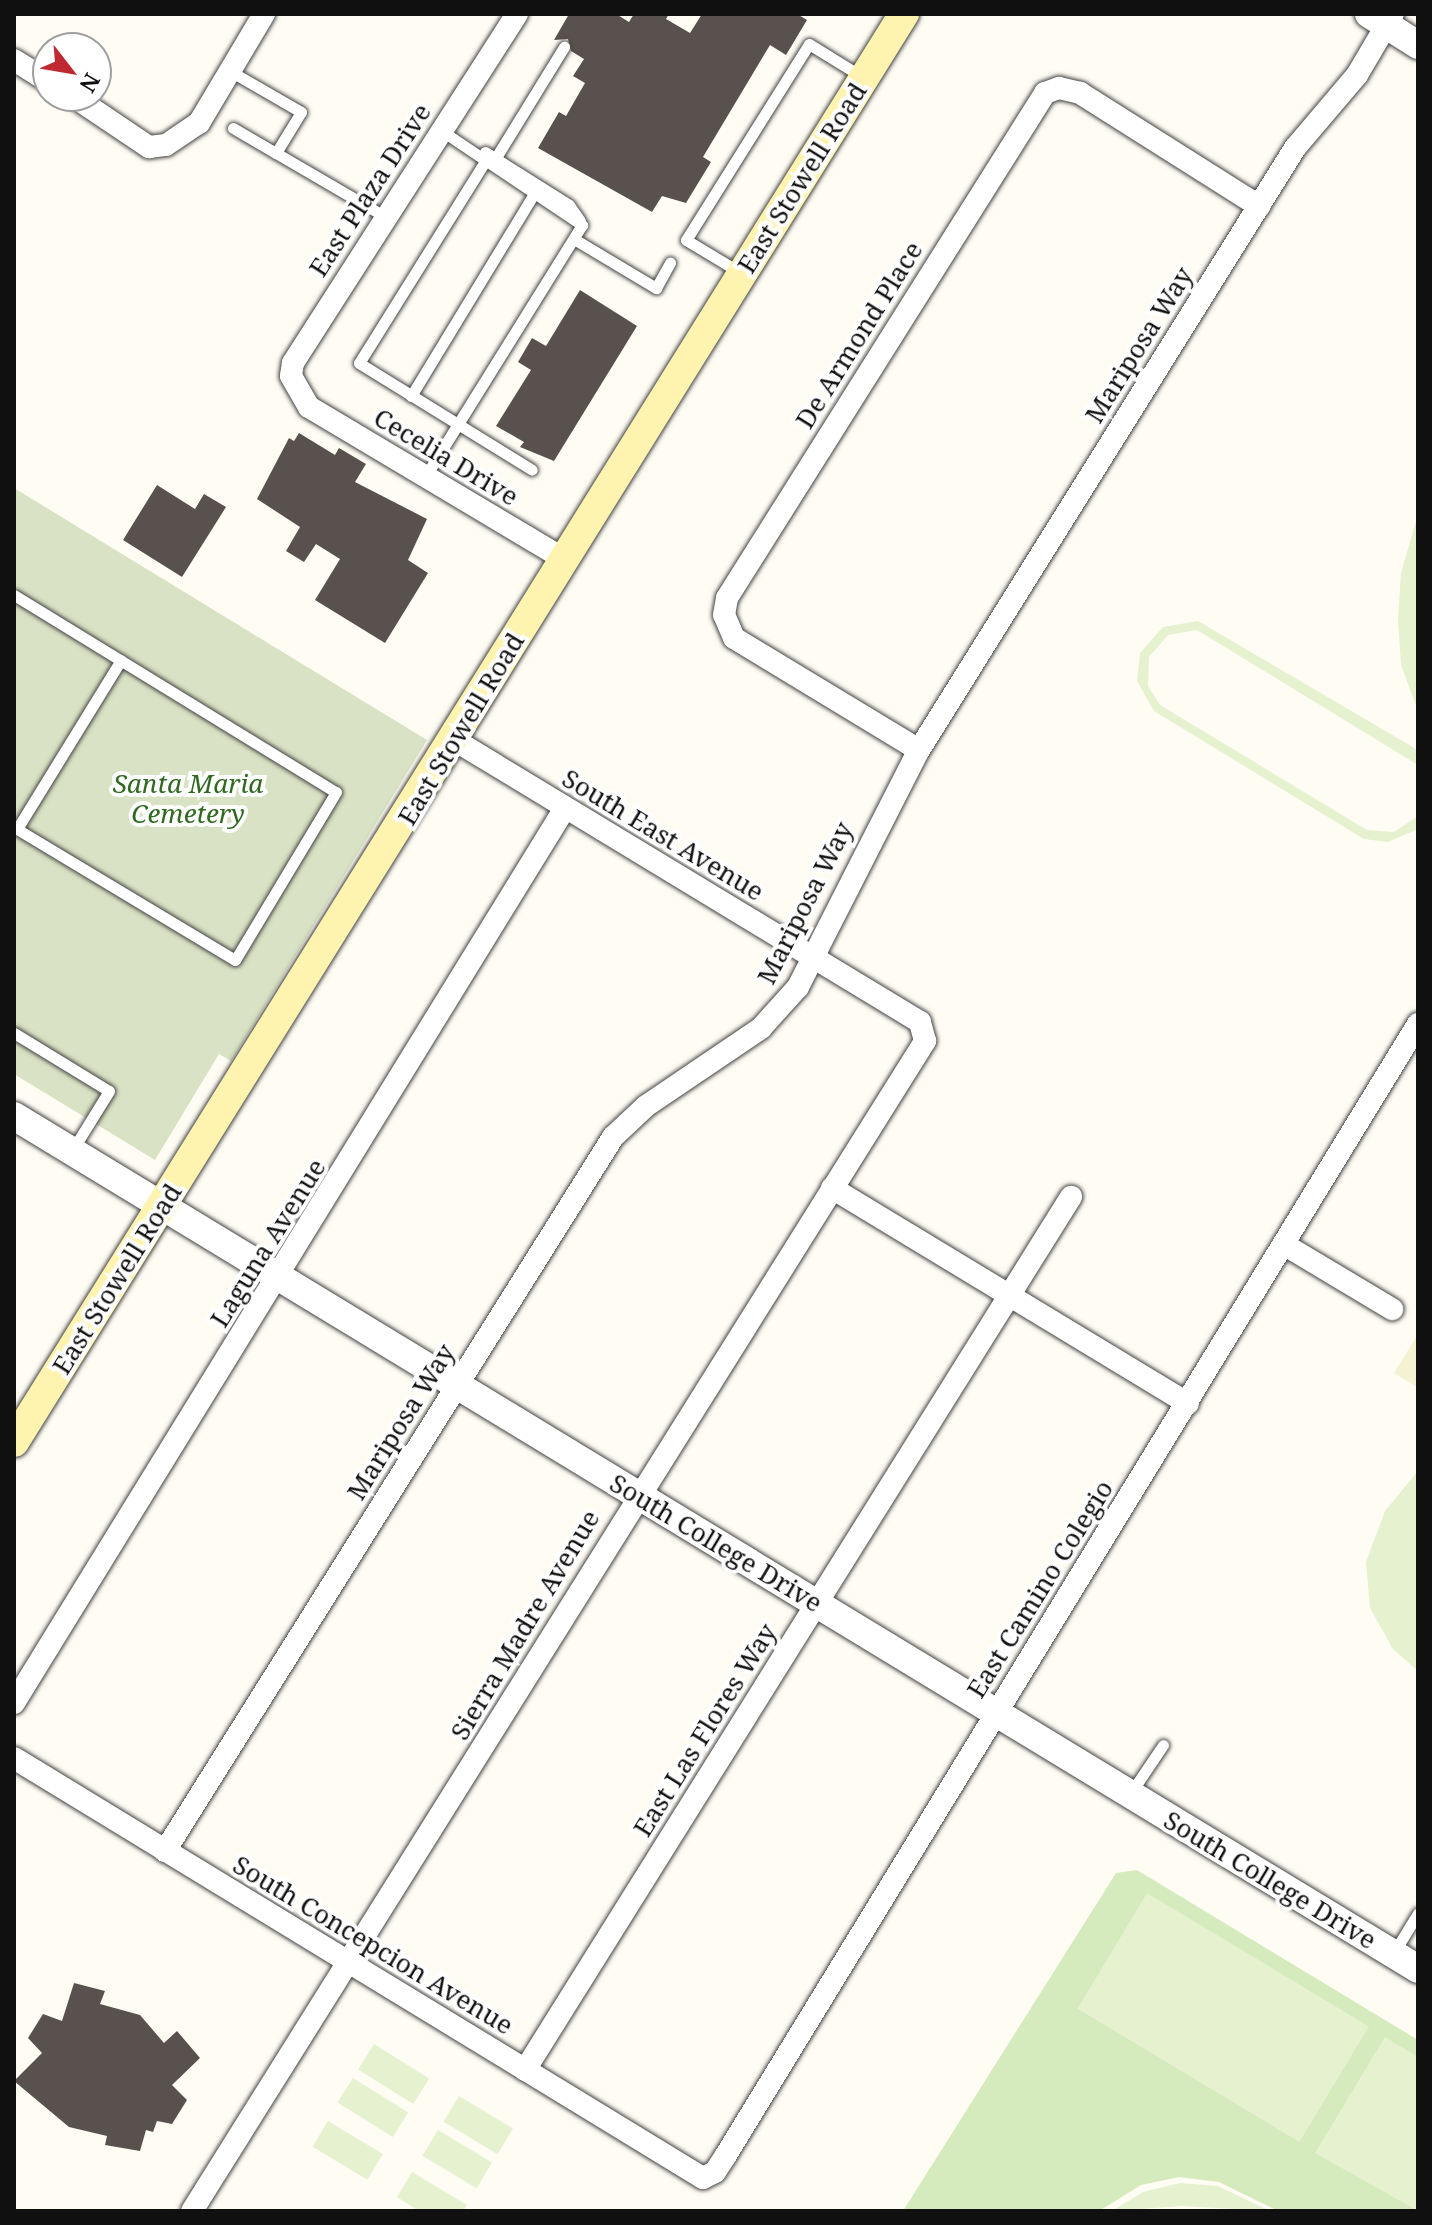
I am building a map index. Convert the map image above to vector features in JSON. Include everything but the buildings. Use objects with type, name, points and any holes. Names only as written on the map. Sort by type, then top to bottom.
[{"type":"main road","name":"East Stowell Road","points":[[14,1442],[456,741],[564,559],[904,14]]},
{"type":"street","points":[[97,112],[149,147],[166,145],[199,123],[264,14]]},
{"type":"street","name":"East Plaza Drive","points":[[303,400],[291,376],[293,363],[517,14]]},
{"type":"street","points":[[1388,17],[1418,24]]},
{"type":"street","points":[[1388,17],[1418,45]]},
{"type":"street","name":"Mariposa Way","points":[[165,1851],[613,1137],[646,1106],[761,1028],[798,987],[861,855],[919,750],[1295,148],[1357,75],[1388,17]]},
{"type":"street","points":[[14,60],[32,71]]},
{"type":"street","name":"De Armond Place","points":[[919,750],[734,638],[724,615],[735,585],[1045,93],[1059,88],[1080,93],[1259,206]]},
{"type":"street","name":"Cecelia Drive","points":[[303,400],[564,559]]},
{"type":"street","name":"South East Avenue","points":[[456,741],[923,1027]]},
{"type":"street","name":"Laguna Avenue","points":[[14,1703],[280,1278],[565,808]]},
{"type":"street","name":"East Camino Colegio","points":[[703,2178],[721,2163],[1418,1024]]},
{"type":"street","name":"Sierra Madre Avenue","points":[[192,2211],[350,1965],[637,1496],[925,1041],[923,1027]]},
{"type":"street","name":"South College Drive","points":[[14,1116],[1418,1969]]},
{"type":"street","points":[[832,1188],[1188,1404]]},
{"type":"street","name":"East Las Flores Way","points":[[525,2070],[1071,1197]]},
{"type":"street","points":[[1285,1245],[1392,1309]]},
{"type":"street","name":"South Concepcion Avenue","points":[[14,1758],[703,2178]]},
{"type":"lane","points":[[742,274],[686,240],[809,44],[864,78]]},
{"type":"lane","points":[[532,470],[359,363],[486,157],[564,47]]},
{"type":"lane","points":[[230,71],[301,112],[276,153]]},
{"type":"lane","points":[[233,128],[386,217]]},
{"type":"lane","points":[[442,131],[569,205],[582,225]]},
{"type":"lane","points":[[486,157],[534,194],[582,225]]},
{"type":"lane","points":[[411,396],[534,194]]},
{"type":"lane","points":[[425,477],[582,225]]},
{"type":"lane","points":[[574,239],[656,288],[670,263]]},
{"type":"lane","points":[[14,595],[121,660],[336,792],[235,960],[16,828],[121,660]]},
{"type":"lane","points":[[14,1033],[109,1091],[72,1152]]},
{"type":"lane","points":[[1129,1795],[1163,1745]]},
{"type":"lane","points":[[1393,1954],[1418,1913]]},
{"type":"shaded area","points":[[1418,1334],[1418,1388],[1394,1373]]},
{"type":"green space","name":"Santa Maria Cemetery","points":[[14,488],[427,740],[231,1061],[219,1054],[155,1160],[14,1074]]},
{"type":"green space","points":[[1418,514],[1418,711],[1401,665],[1398,619],[1401,573]]},
{"type":"green space","points":[[1198,621],[1411,746],[1418,751],[1418,765],[1197,630],[1168,635],[1149,657],[1148,686],[1160,705],[1367,830],[1394,832],[1418,816],[1418,829],[1388,842],[1364,839],[1154,711],[1137,681],[1140,653],[1163,627]]},
{"type":"green space","points":[[1418,1471],[1418,1671],[1393,1649],[1370,1608],[1366,1562],[1385,1511]]},
{"type":"green space","points":[[1137,1870],[1418,2040],[1418,2211],[1278,2211],[1219,2182],[1179,2177],[1141,2185],[1099,2211],[903,2211],[1116,1873]]},
{"type":"green space","points":[[1147,1893],[1369,2026],[1299,2142],[1077,2009]]},
{"type":"green space","points":[[1385,2037],[1418,2057],[1418,2211],[1315,2153]]},
{"type":"green space","points":[[374,2044],[429,2078],[413,2104],[358,2069]]},
{"type":"green space","points":[[353,2078],[408,2112],[393,2137],[338,2103]]},
{"type":"green space","points":[[459,2096],[513,2128],[498,2154],[444,2122]]},
{"type":"green space","points":[[328,2121],[383,2154],[367,2180],[313,2147]]},
{"type":"green space","points":[[438,2130],[492,2162],[477,2188],[423,2156]]},
{"type":"green space","points":[[412,2172],[467,2205],[463,2211],[419,2211],[397,2197]]},
{"type":"green space","points":[[1180,2183],[1218,2186],[1270,2211],[1182,2206],[1112,2211],[1143,2192]]}]
